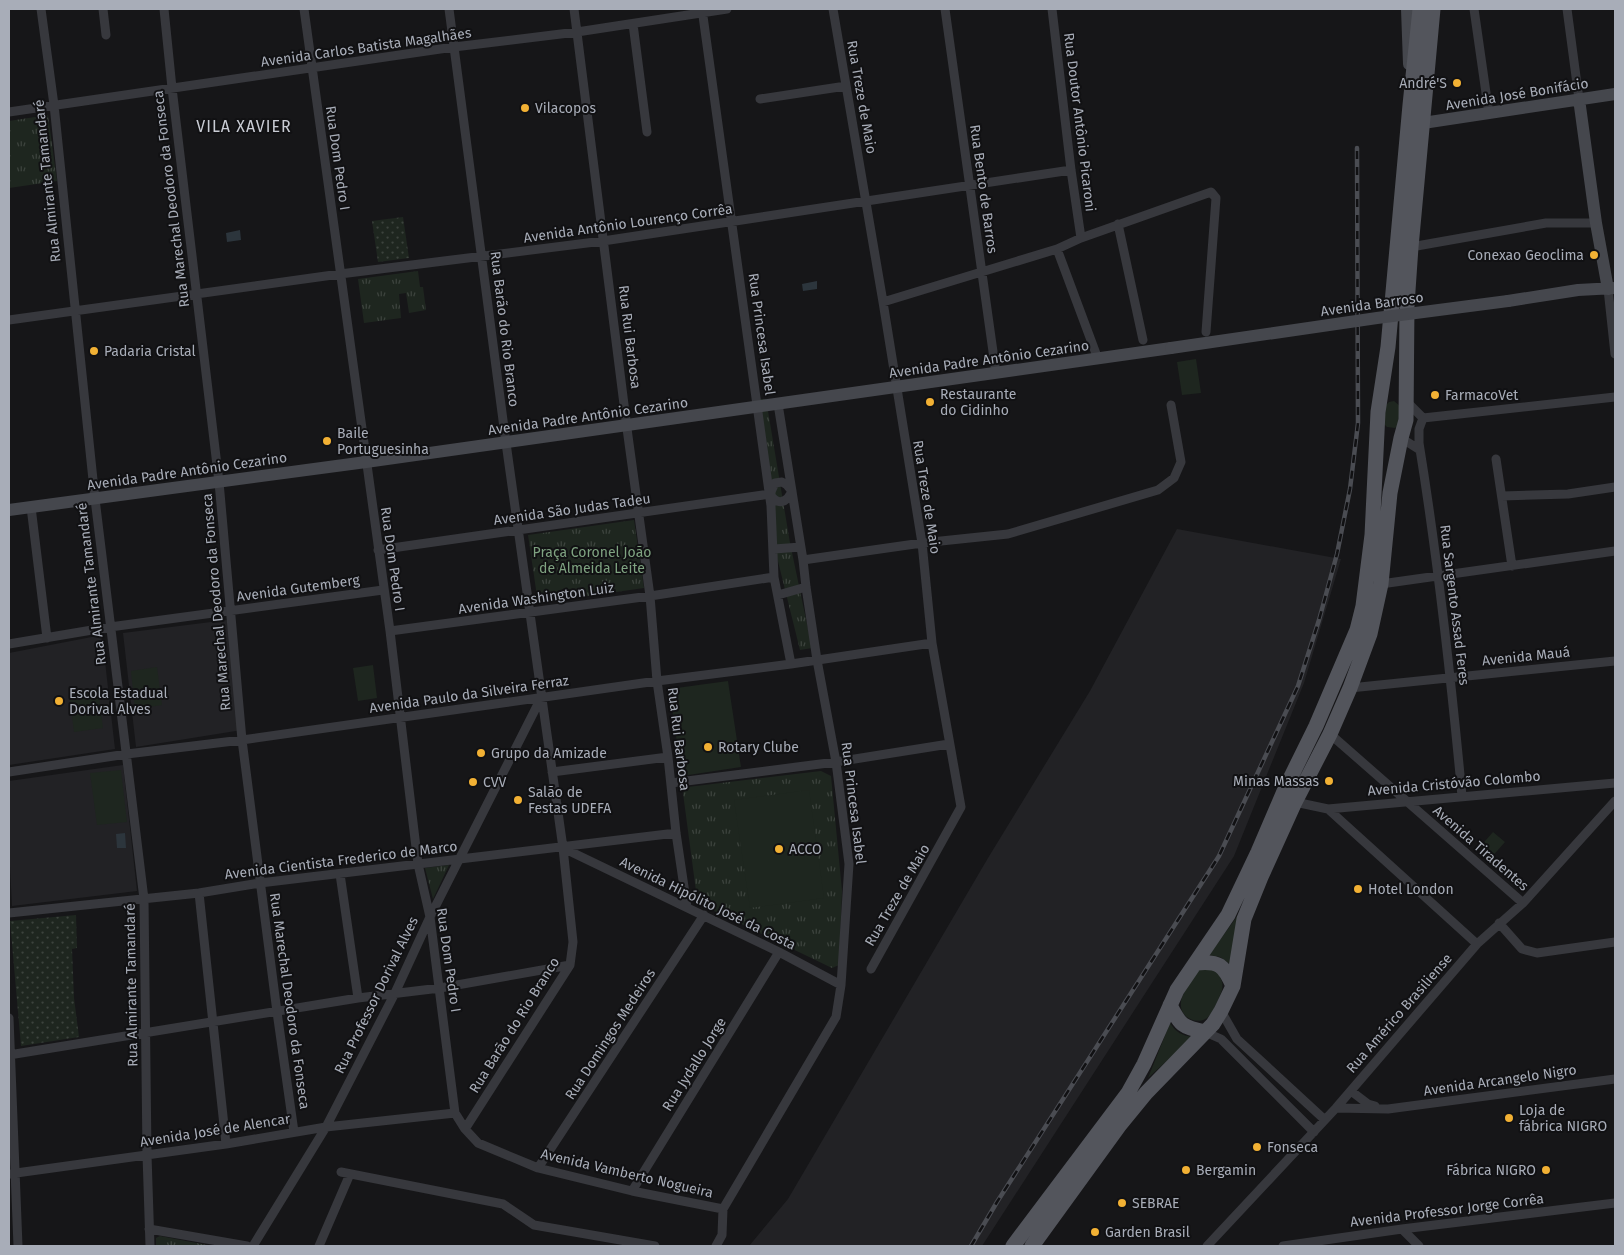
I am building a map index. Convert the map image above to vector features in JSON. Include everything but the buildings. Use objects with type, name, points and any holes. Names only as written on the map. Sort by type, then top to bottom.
[{"type":"main road","points":[[1013,1246],[1128,1092],[1144,1064],[1177,990],[1228,915],[1285,789],[1316,726],[1356,630],[1363,606],[1372,534],[1379,400],[1388,347],[1420,9]]},
{"type":"main road","points":[[1032,1246],[1119,1126],[1150,1089],[1213,1024],[1221,1012],[1232,986],[1244,919],[1264,869],[1295,802],[1330,734],[1370,634],[1381,584],[1390,493],[1400,438],[1406,420],[1407,305],[1433,9]]},
{"type":"main road","points":[[1379,400],[1386,397],[1397,397],[1406,401]]},
{"type":"main road","points":[[1378,426],[1388,434],[1400,438]]},
{"type":"main road","points":[[1197,963],[1212,962],[1219,966],[1227,973],[1232,986]]},
{"type":"main road","points":[[1170,1004],[1179,1022],[1189,1028],[1205,1032]]},
{"type":"street","name":"Rua Almirante Tamandaré","points":[[41,9],[54,105],[95,499],[144,899],[150,1246]]},
{"type":"street","points":[[103,9],[106,35]]},
{"type":"street","name":"Rua Marechal Deodoro da Fonseca","points":[[164,9],[219,482],[242,740],[294,1132]]},
{"type":"street","name":"Rua Dom Pedro I","points":[[304,9],[390,631],[418,864],[430,917],[455,1113]]},
{"type":"street","name":"Rua Barão do Rio Branco","points":[[449,9],[506,443],[563,848],[573,942],[570,965],[465,1129]]},
{"type":"street","name":"Rua Rui Barbosa","points":[[574,9],[650,596],[657,680],[687,907]]},
{"type":"street","name":"Avenida Carlos Batista Magalhães","points":[[9,112],[633,24],[702,11],[727,9]]},
{"type":"street","name":"Rua Treze de Maio","points":[[833,9],[922,543],[932,643],[961,808],[871,969]]},
{"type":"street","name":"Rua Bento de Barros","points":[[945,9],[996,373]]},
{"type":"street","name":"Rua Doutor Antônio Picaroni","points":[[1052,9],[1081,238]]},
{"type":"street","points":[[1408,9],[1410,105]]},
{"type":"street","points":[[1474,9],[1489,114]]},
{"type":"street","points":[[1568,9],[1596,222],[1606,272],[1612,288],[1615,354]]},
{"type":"street","name":"Rua Princesa Isabel","points":[[702,11],[770,494],[774,577],[791,664]]},
{"type":"street","points":[[633,24],[647,132]]},
{"type":"street","points":[[760,99],[846,86]]},
{"type":"street","name":"Avenida José Bonifácio","points":[[1423,123],[1615,94]]},
{"type":"street","name":"Avenida Antônio Lourenço Corrêa","points":[[9,320],[340,274],[603,241],[1071,170]]},
{"type":"street","points":[[883,302],[1057,249],[1118,224],[1211,192],[1216,198],[1206,332]]},
{"type":"street","points":[[1411,247],[1546,223],[1596,222]]},
{"type":"street","points":[[1118,224],[1143,340]]},
{"type":"street","points":[[1057,249],[1098,359]]},
{"type":"street","name":"Avenida Barroso","points":[[1578,290],[1596,281],[1606,272]]},
{"type":"street","name":"Avenida Barroso","points":[[1171,348],[1377,318],[1508,302],[1578,290],[1612,288]]},
{"type":"street","name":"Avenida Padre Antônio Cezarino","points":[[9,510],[506,443],[1171,348]]},
{"type":"street","points":[[1406,401],[1423,418],[1615,397]]},
{"type":"street","name":"Rua Princesa Isabel","points":[[722,1209],[836,1017],[850,864],[836,762],[817,660],[778,404]]},
{"type":"street","points":[[803,560],[922,543],[1008,534],[1158,490],[1174,478],[1181,462],[1171,405]]},
{"type":"street","name":"Rua Sargento Assad Feres","points":[[1423,418],[1419,429],[1420,450],[1439,577],[1462,796]]},
{"type":"street","points":[[1400,438],[1420,450]]},
{"type":"street","points":[[1496,459],[1512,566]]},
{"type":"street","points":[[782,482],[792,491],[789,498],[784,502],[773,500],[770,494],[775,484],[782,482]]},
{"type":"street","points":[[1502,496],[1568,494],[1615,487]]},
{"type":"street","name":"Avenida São Judas Tadeu","points":[[378,550],[770,494]]},
{"type":"street","points":[[31,507],[47,638]]},
{"type":"street","points":[[774,549],[801,548]]},
{"type":"street","points":[[1381,584],[1615,551]]},
{"type":"street","name":"Avenida Washington Luiz","points":[[390,631],[531,613],[774,577]]},
{"type":"street","points":[[778,595],[806,587]]},
{"type":"street","name":"Avenida Gutemberg","points":[[9,644],[110,627],[383,590]]},
{"type":"street","name":"Avenida Paulo da Silveira Ferraz","points":[[9,772],[932,643]]},
{"type":"street","name":"Avenida Mauá","points":[[1350,688],[1615,661]]},
{"type":"street","name":"Rua Professor Dorival Alves","points":[[253,1246],[326,1127],[395,993],[430,917],[541,698]]},
{"type":"street","name":"Avenida Tiradentes","points":[[1330,734],[1524,903]]},
{"type":"street","points":[[671,783],[836,762],[949,744]]},
{"type":"street","points":[[552,772],[668,757]]},
{"type":"street","name":"Avenida Cristóvão Colombo","points":[[1295,802],[1328,809],[1615,783]]},
{"type":"street","name":"Rua Américo Brasiliense","points":[[1207,1246],[1336,1108],[1477,944],[1524,903],[1615,801]]},
{"type":"street","points":[[1328,809],[1477,944]]},
{"type":"street","name":"Avenida Cientista Frederico de Marco","points":[[9,913],[199,893],[676,833]]},
{"type":"street","name":"Avenida Hipólito José da Costa","points":[[563,848],[779,952],[840,984]]},
{"type":"street","points":[[340,874],[358,998]]},
{"type":"street","points":[[199,893],[226,1144]]},
{"type":"street","name":"Rua Domingos Medeiros","points":[[538,1168],[704,916]]},
{"type":"street","points":[[1499,923],[1522,949],[1536,953],[1615,942]]},
{"type":"street","name":"Rua Jydallo Jorge","points":[[632,1191],[779,952]]},
{"type":"street","points":[[10,1055],[358,998],[440,988],[570,965]]},
{"type":"street","points":[[1221,1012],[1237,1039],[1325,1120]]},
{"type":"street","points":[[9,1018],[11,1173],[18,1246]]},
{"type":"street","points":[[1205,1032],[1221,1039],[1314,1132]]},
{"type":"street","points":[[1265,1082],[1274,1074]]},
{"type":"street","name":"Avenida Arcangelo Nigro","points":[[1336,1108],[1388,1109],[1615,1079]]},
{"type":"street","name":"Avenida Arcangelo Nigro","points":[[1351,1090],[1368,1104],[1388,1109]]},
{"type":"street","name":"Avenida Vamberto Nogueira","points":[[455,1113],[465,1129],[478,1143],[538,1168],[632,1191],[722,1209]]},
{"type":"street","name":"Avenida José de Alencar","points":[[11,1173],[226,1144],[326,1127],[455,1113]]},
{"type":"street","points":[[340,1172],[503,1204],[534,1225],[649,1246]]},
{"type":"street","points":[[319,1246],[350,1174]]},
{"type":"street","name":"Avenida Professor Jorge Corrêa","points":[[1283,1246],[1615,1202]]},
{"type":"street","points":[[716,1246],[722,1235],[722,1209]]},
{"type":"street","points":[[149,1229],[247,1246]]},
{"type":"street","points":[[1402,1229],[1419,1246]]},
{"type":"shaded area","points":[[240,230],[241,240],[227,242],[226,233]]},
{"type":"shaded area","points":[[817,281],[817,289],[803,291],[802,284]]},
{"type":"shaded area","points":[[1177,529],[1341,559],[1304,683],[1234,856],[982,1246],[749,1246],[788,1199],[988,858],[1090,691]]},
{"type":"shaded area","points":[[227,620],[242,730],[136,747],[123,633]]},
{"type":"shaded area","name":"Escola Estadual Dorival Alves","points":[[102,635],[115,749],[9,765],[9,653]]},
{"type":"shaded area","points":[[123,765],[137,891],[12,906],[9,847],[9,781]]},
{"type":"shaded area","points":[[125,833],[126,848],[117,848],[116,834]]},
{"type":"green space","points":[[48,115],[57,181],[9,188],[9,121]]},
{"type":"green space","points":[[403,217],[409,258],[378,262],[372,221]]},
{"type":"green space","points":[[418,271],[420,287],[423,287],[426,310],[409,313],[406,293],[399,294],[401,318],[364,323],[358,279]]},
{"type":"green space","points":[[1196,359],[1201,393],[1182,395],[1177,362]]},
{"type":"green space","points":[[757,399],[766,399],[790,543],[812,648],[800,650],[774,545]]},
{"type":"green space","points":[[1394,401],[1400,406],[1399,425],[1395,428],[1387,427],[1384,424],[1386,405]]},
{"type":"green space","name":"Praça Coronel João de Almeida Leite","points":[[634,520],[644,588],[538,603],[528,535]]},
{"type":"green space","points":[[373,665],[377,698],[358,701],[353,668]]},
{"type":"green space","points":[[157,667],[162,705],[135,709],[131,671]]},
{"type":"green space","name":"Rotary Clube","points":[[728,681],[741,767],[682,776],[669,689]]},
{"type":"green space","points":[[98,689],[103,728],[74,732],[69,693]]},
{"type":"green space","points":[[121,770],[127,822],[97,825],[90,773]]},
{"type":"green space","points":[[821,771],[831,776],[842,891],[839,965],[832,968],[710,909],[700,900],[696,891],[683,793],[688,787]]},
{"type":"green space","name":"ACCO","points":[[809,790],[824,898],[750,908],[734,800]]},
{"type":"green space","points":[[1493,832],[1505,842],[1490,859],[1478,849]]},
{"type":"green space","points":[[449,865],[433,899],[425,868]]},
{"type":"green space","points":[[1241,911],[1230,964],[1220,957],[1209,955]]},
{"type":"green space","points":[[76,915],[77,948],[72,949],[74,998],[79,1037],[21,1046],[10,921]]},
{"type":"green space","points":[[1203,967],[1216,970],[1223,986],[1212,1012],[1207,1018],[1198,1021],[1185,1015],[1181,1007],[1181,1000],[1194,976]]},
{"type":"green space","points":[[1170,1023],[1180,1033],[1193,1037],[1148,1078]]},
{"type":"green space","points":[[160,1236],[212,1246],[156,1246],[156,1238]]},
{"type":"railway","points":[[971,1246],[997,1202],[1219,856],[1298,686],[1337,554],[1350,489],[1358,423],[1357,148]]},
{"type":"place","name":"André'S","points":[[1457,83]]},
{"type":"place","name":"Vilacopos","points":[[525,108]]},
{"type":"place","name":"Conexao Geoclima","points":[[1594,255]]},
{"type":"place","name":"Padaria Cristal","points":[[94,351]]},
{"type":"place","name":"FarmacoVet","points":[[1435,395]]},
{"type":"place","name":"Restaurante do Cidinho","points":[[930,402]]},
{"type":"place","name":"Baile Portuguesinha","points":[[327,441]]},
{"type":"place","name":"Escola Estadual Dorival Alves","points":[[59,701]]},
{"type":"place","name":"Rotary Clube","points":[[708,747]]},
{"type":"place","name":"Grupo da Amizade","points":[[481,753]]},
{"type":"place","name":"Minas Massas","points":[[1329,781]]},
{"type":"place","name":"CVV","points":[[473,782]]},
{"type":"place","name":"Salão de Festas UDEFA","points":[[518,800]]},
{"type":"place","name":"ACCO","points":[[779,849]]},
{"type":"place","name":"Hotel London","points":[[1358,889]]},
{"type":"place","name":"Loja de fábrica NIGRO","points":[[1509,1118]]},
{"type":"place","name":"Fonseca","points":[[1257,1147]]},
{"type":"place","name":"Bergamin","points":[[1186,1170]]},
{"type":"place","name":"Fábrica NIGRO","points":[[1546,1170]]},
{"type":"place","name":"SEBRAE","points":[[1122,1203]]},
{"type":"place","name":"Garden Brasil","points":[[1095,1232]]},
{"type":"district","name":"VILA XAVIER","points":[[244,126]]}]
